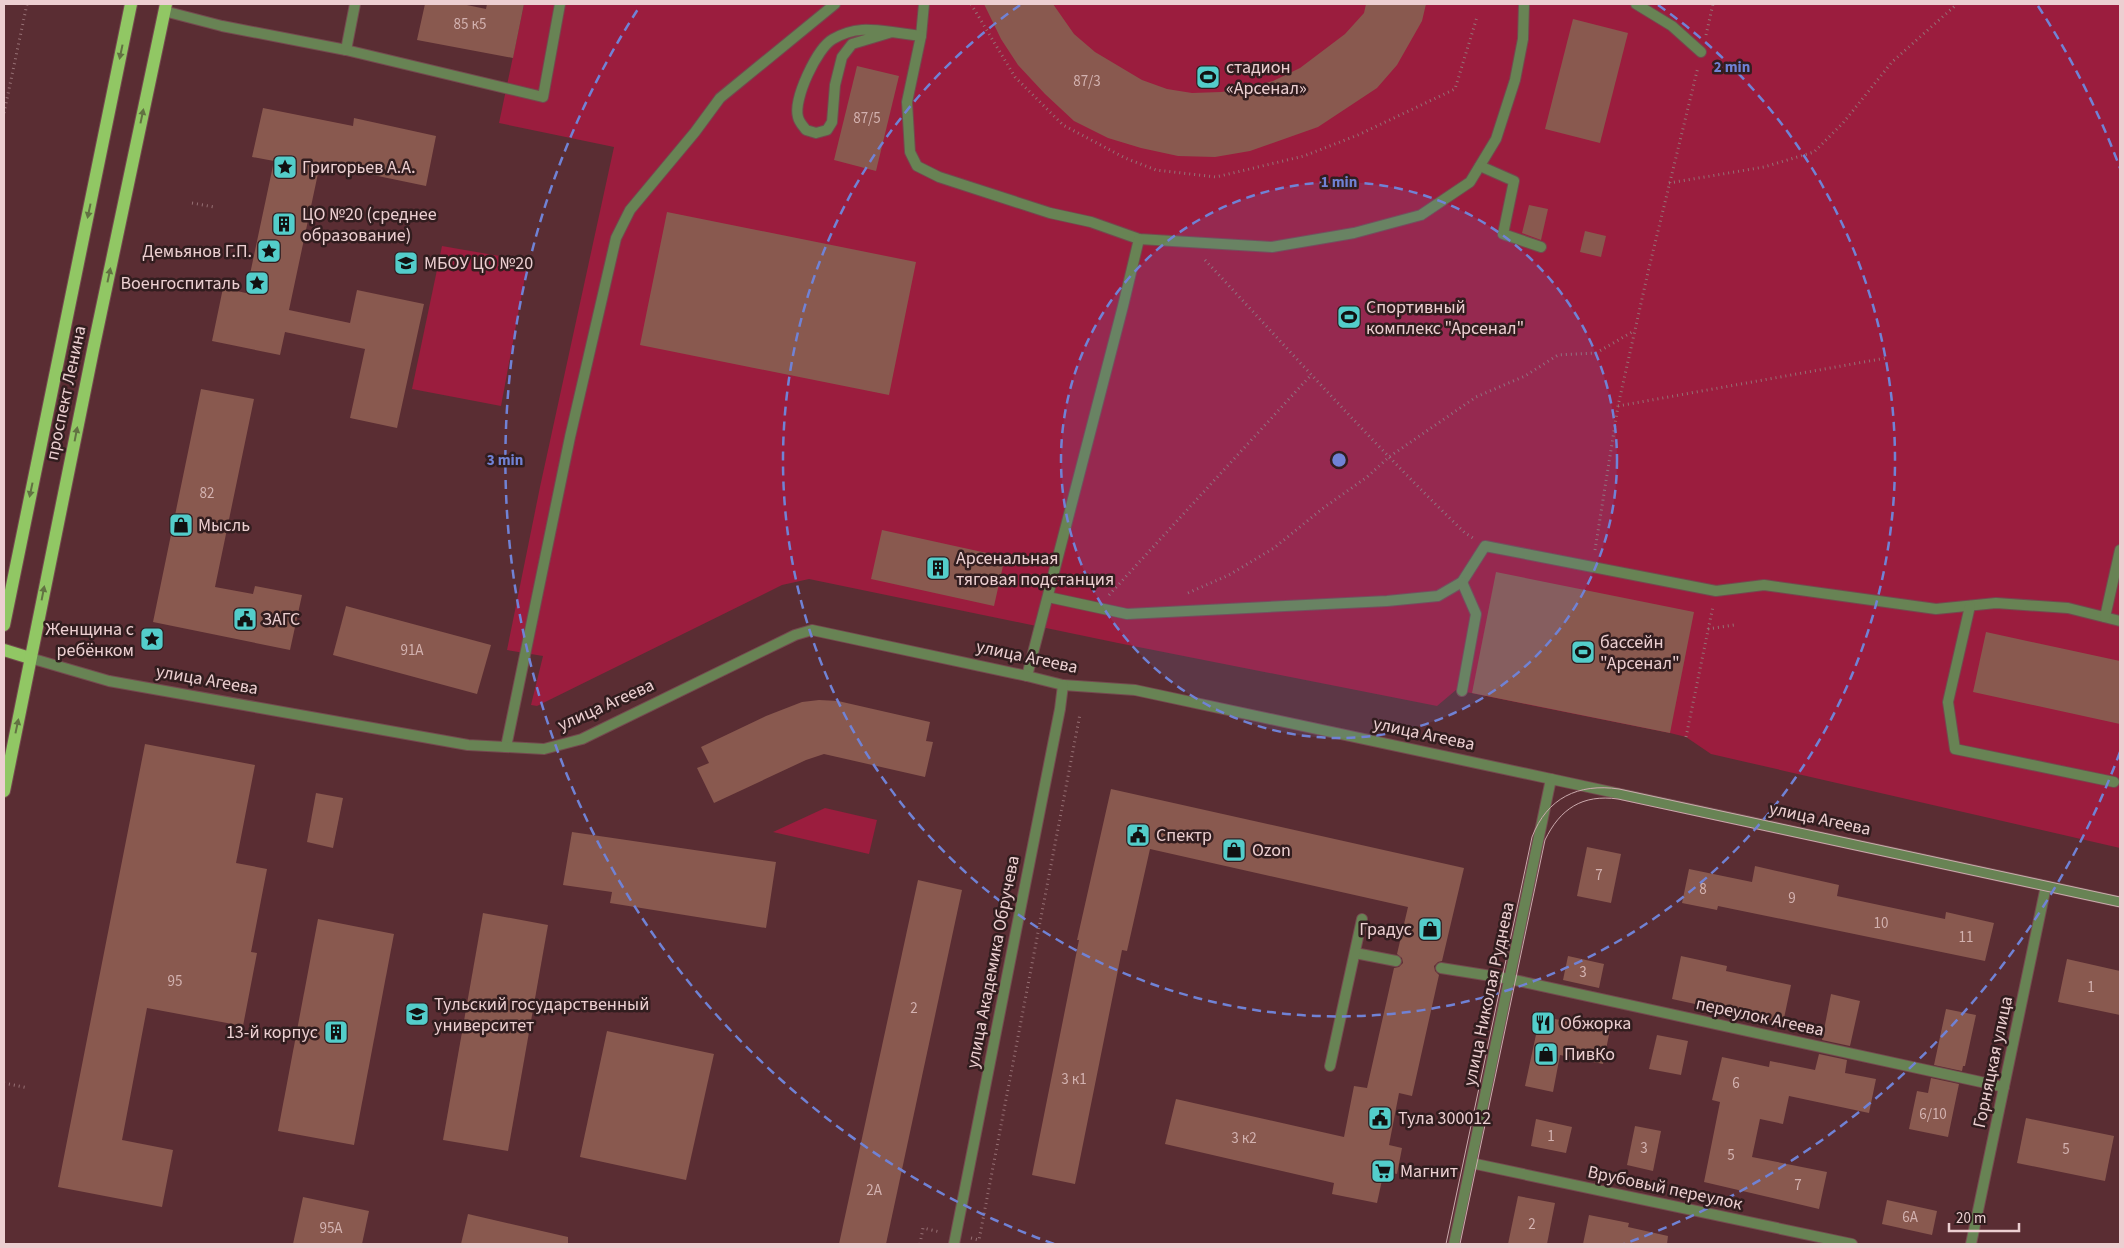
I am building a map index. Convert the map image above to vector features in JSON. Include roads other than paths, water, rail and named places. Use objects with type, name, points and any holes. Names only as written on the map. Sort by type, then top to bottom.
[{"type":"main road","name":"проспект Ленина","points":[[4,625],[131,4]]},
{"type":"main road","name":"проспект Ленина","points":[[4,791],[165,7]]},
{"type":"main road","name":"улица Агеева","points":[[4,650],[30,658]]},
{"type":"street","points":[[346,50],[355,4]]},
{"type":"street","points":[[165,7],[222,26],[346,50],[543,97],[560,4]]},
{"type":"street","points":[[506,747],[570,437],[616,238],[630,210],[695,132],[720,98],[835,4]]},
{"type":"street","points":[[924,4],[921,36],[907,102],[910,152],[917,166],[939,177],[1042,210],[1091,222],[1139,239],[1272,247],[1354,233],[1421,215],[1470,182],[1496,139],[1516,80],[1523,39],[1524,4]]},
{"type":"street","points":[[1636,4],[1672,26],[1702,52]]},
{"type":"street","points":[[892,32],[852,44],[842,58],[835,85],[832,122],[827,130],[816,133],[806,130],[797,116],[799,102],[806,79],[816,59],[831,40],[864,28],[921,36]]},
{"type":"street","points":[[1480,166],[1514,181],[1503,234],[1542,247]]},
{"type":"street","points":[[1028,676],[1139,239]]},
{"type":"street","points":[[1048,597],[1127,614],[1387,601],[1438,596],[1462,582],[1485,546],[1592,565],[1716,591],[1764,585],[1936,609],[1996,603],[2068,608],[2120,621]]},
{"type":"street","points":[[2105,617],[2120,550]]},
{"type":"street","points":[[1462,582],[1476,614],[1462,692]]},
{"type":"street","points":[[1970,606],[1948,702],[1955,749],[2114,782]]},
{"type":"street","name":"улица Агеева","points":[[30,658],[109,681],[468,744],[544,749],[582,739],[795,635],[812,630],[1063,685],[1135,690],[2120,902]]},
{"type":"street","name":"улица Академика Обручева","points":[[954,1244],[1060,709],[1063,685]]},
{"type":"street","name":"улица Николая Руднева","points":[[1454,1244],[1551,779]]},
{"type":"street","name":"Горняцкая улица","points":[[1971,1244],[2046,886]]},
{"type":"street","points":[[1330,1066],[1362,919]]},
{"type":"street","points":[[1355,953],[1396,961]]},
{"type":"street","name":"переулок Агеева","points":[[1441,968],[1510,979],[2004,1087]]},
{"type":"street","name":"Врубовый переулок","points":[[1471,1164],[1852,1244]]},
{"type":"tram line","points":[[1446,1244],[1532,837],[1538,823],[1546,812],[1566,796],[1590,788],[1619,789],[2120,897]]},
{"type":"tram line","points":[[1460,1244],[1545,840],[1558,820],[1574,806],[1594,799],[1618,799],[2120,907]]},
{"type":"place","name":"стадион «Арсенал»","points":[[1208,77]]},
{"type":"place","name":"Григорьев А.А.","points":[[285,167]]},
{"type":"place","name":"ЦО №20 (среднее образование)","points":[[284,224]]},
{"type":"place","name":"Демьянов Г.П.","points":[[269,251]]},
{"type":"place","name":"МБОУ ЦО №20","points":[[406,263]]},
{"type":"place","name":"Военгоспиталь","points":[[257,283]]},
{"type":"place","name":"Спортивный комплекс \"Арсенал\"","points":[[1349,317]]},
{"type":"place","name":"Мысль","points":[[181,525]]},
{"type":"place","name":"Арсенальная тяговая подстанция","points":[[938,568]]},
{"type":"place","name":"ЗАГС","points":[[245,619]]},
{"type":"place","name":"Женщина с ребëнком","points":[[152,639]]},
{"type":"place","name":"бассейн \"Арсенал\"","points":[[1583,652]]},
{"type":"place","name":"Спектр","points":[[1138,835]]},
{"type":"place","name":"Ozon","points":[[1234,850]]},
{"type":"place","name":"Градус","points":[[1430,929]]},
{"type":"place","name":"Тульский государственный университет","points":[[417,1014]]},
{"type":"place","name":"Обжорка","points":[[1543,1023]]},
{"type":"place","name":"13-й корпус","points":[[336,1032]]},
{"type":"place","name":"ПивКо","points":[[1546,1054]]},
{"type":"place","name":"Тула 300012","points":[[1380,1118]]},
{"type":"place","name":"Магнит","points":[[1383,1171]]}]
